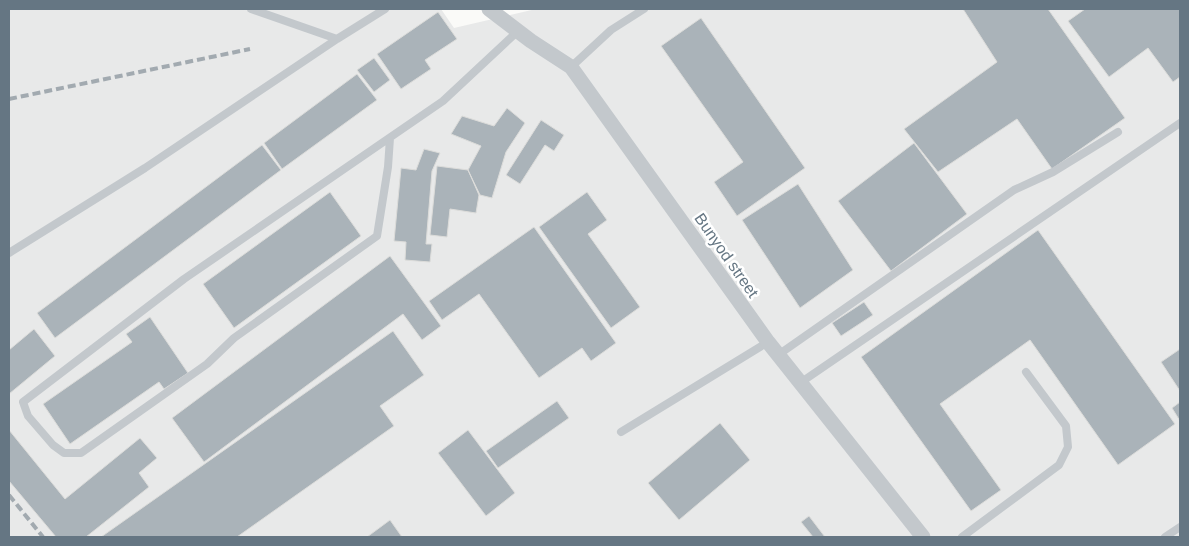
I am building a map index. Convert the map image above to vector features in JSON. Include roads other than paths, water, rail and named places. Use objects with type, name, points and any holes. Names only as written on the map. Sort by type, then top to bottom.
[{"type":"street","name":"Bunyod street","points":[[489,9],[572,68],[768,342],[923,537]]},
{"type":"lane","points":[[251,9],[337,39]]},
{"type":"lane","points":[[9,253],[145,168],[337,39],[385,9]]},
{"type":"lane","points":[[572,68],[611,30],[644,9]]},
{"type":"lane","points":[[390,138],[388,167],[377,236],[234,338],[207,364],[81,453],[64,453],[53,445],[28,416],[23,402],[176,284],[444,101],[518,31]]},
{"type":"lane","points":[[800,383],[1180,123]]},
{"type":"lane","points":[[778,355],[1014,190],[1054,172],[1118,132]]},
{"type":"lane","points":[[622,432],[768,342]]},
{"type":"lane","points":[[962,537],[1059,465],[1068,448],[1066,426],[1026,372]]},
{"type":"lane","points":[[1165,537],[1180,527]]},
{"type":"railway","points":[[9,99],[250,49]]},
{"type":"railway","points":[[9,495],[43,537]]}]
